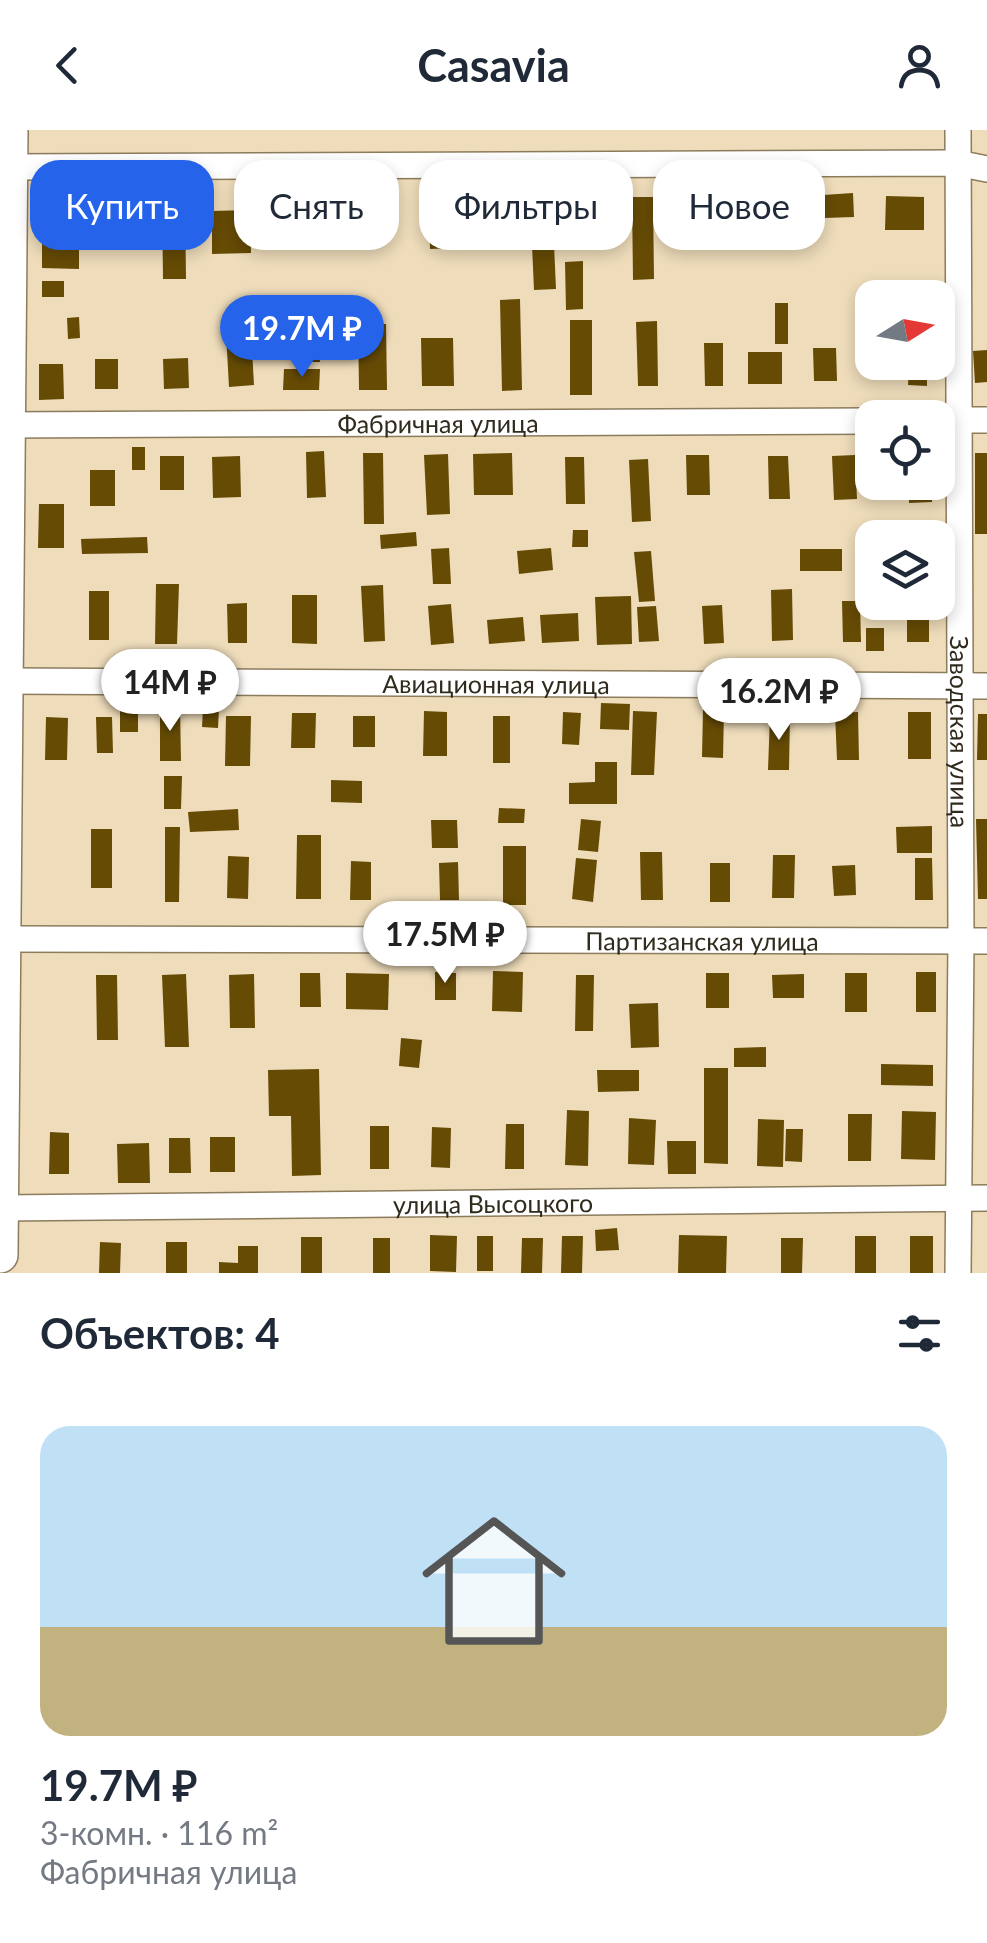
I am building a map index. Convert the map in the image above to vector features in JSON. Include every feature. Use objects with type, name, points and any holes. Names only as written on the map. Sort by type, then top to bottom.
[{"type":"main road","points":[[0,1255],[3,425],[10,130]]},
{"type":"street","name":"Заводская улица","points":[[948,400],[958,130]]},
{"type":"street","points":[[10,166],[958,163],[987,169]]},
{"type":"street","name":"Фабричная улица","points":[[3,425],[855,420]]},
{"type":"street","points":[[955,420],[987,420]]},
{"type":"street","name":"Заводская улица","points":[[951,500],[959,686],[958,1273]]},
{"type":"street","name":"Авиационная улица","points":[[4,680],[987,686]]},
{"type":"street","name":"Партизанская улица","points":[[1,939],[987,941]]},
{"type":"street","name":"улица Высоцкого","points":[[1,1208],[987,1198]]},
{"type":"building","points":[[853,193],[854,217],[825,218],[825,195]]},
{"type":"building","points":[[886,196],[924,197],[924,230],[885,230]]},
{"type":"building","points":[[633,197],[653,197],[654,279],[633,280]]},
{"type":"building","points":[[234,210],[234,250],[251,253],[212,254],[214,211]]},
{"type":"building","points":[[42,250],[79,250],[79,269],[42,268]]},
{"type":"building","points":[[163,250],[186,250],[186,279],[163,279]]},
{"type":"building","points":[[532,250],[554,250],[556,289],[534,290]]},
{"type":"building","points":[[583,261],[583,309],[566,310],[565,262]]},
{"type":"building","points":[[42,281],[64,281],[64,297],[42,297]]},
{"type":"building","points":[[520,299],[522,390],[502,391],[500,300]]},
{"type":"building","points":[[775,303],[788,303],[788,344],[775,344]]},
{"type":"building","points":[[298,304],[317,304],[320,362],[300,362]]},
{"type":"building","points":[[79,317],[80,338],[68,339],[67,318]]},
{"type":"building","points":[[570,320],[592,320],[592,395],[570,395]]},
{"type":"building","points":[[657,321],[658,386],[638,386],[636,322]]},
{"type":"building","points":[[358,324],[386,324],[387,390],[359,390]]},
{"type":"building","points":[[251,332],[254,385],[229,387],[226,333]]},
{"type":"building","points":[[421,338],[453,338],[454,386],[422,386]]},
{"type":"building","points":[[704,343],[723,343],[723,386],[705,386]]},
{"type":"building","points":[[813,348],[836,348],[837,381],[814,381]]},
{"type":"building","points":[[987,350],[987,382],[975,383],[973,351]]},
{"type":"building","points":[[748,352],[782,352],[782,384],[748,384]]},
{"type":"building","points":[[188,358],[189,388],[164,389],[163,359]]},
{"type":"building","points":[[95,359],[118,359],[118,389],[95,389]]},
{"type":"building","points":[[39,364],[63,364],[64,399],[39,400]]},
{"type":"building","points":[[284,369],[320,369],[319,390],[283,390]]},
{"type":"building","points":[[908,380],[927,380],[927,386],[908,385]]},
{"type":"building","points":[[132,447],[145,447],[145,470],[132,470]]},
{"type":"building","points":[[324,451],[326,497],[307,498],[306,452]]},
{"type":"building","points":[[363,453],[383,453],[384,524],[364,524]]},
{"type":"building","points":[[512,453],[513,495],[474,495],[473,454]]},
{"type":"building","points":[[975,453],[987,453],[987,534],[975,534]]},
{"type":"building","points":[[448,454],[450,514],[427,515],[424,455]]},
{"type":"building","points":[[686,455],[709,455],[710,495],[687,495]]},
{"type":"building","points":[[855,455],[855,499],[834,500],[832,456]]},
{"type":"building","points":[[160,456],[184,456],[184,490],[160,490]]},
{"type":"building","points":[[240,456],[241,497],[213,498],[212,457]]},
{"type":"building","points":[[768,456],[788,456],[790,499],[769,499]]},
{"type":"building","points":[[565,457],[584,457],[585,504],[566,504]]},
{"type":"building","points":[[648,459],[651,521],[632,522],[629,460]]},
{"type":"building","points":[[90,470],[115,470],[115,506],[90,506]]},
{"type":"building","points":[[39,504],[64,504],[64,548],[38,548]]},
{"type":"building","points":[[573,530],[588,530],[588,547],[572,547]]},
{"type":"building","points":[[416,532],[417,546],[381,549],[380,535]]},
{"type":"building","points":[[147,537],[148,553],[82,554],[81,539]]},
{"type":"building","points":[[449,548],[451,584],[433,584],[431,549]]},
{"type":"building","points":[[551,548],[553,570],[519,574],[517,551]]},
{"type":"building","points":[[800,549],[842,549],[842,571],[800,571]]},
{"type":"building","points":[[651,551],[655,601],[639,602],[634,552]]},
{"type":"building","points":[[156,584],[179,584],[177,644],[155,644]]},
{"type":"building","points":[[383,585],[385,641],[364,642],[361,586]]},
{"type":"building","points":[[792,589],[793,640],[772,641],[771,590]]},
{"type":"building","points":[[89,591],[109,591],[109,640],[89,640]]},
{"type":"building","points":[[292,595],[317,595],[317,644],[292,643]]},
{"type":"building","points":[[631,596],[632,644],[597,645],[595,597]]},
{"type":"building","points":[[842,601],[855,601],[861,642],[843,642]]},
{"type":"building","points":[[247,603],[247,643],[228,643],[227,604]]},
{"type":"building","points":[[451,604],[454,643],[431,645],[428,606]]},
{"type":"building","points":[[722,605],[724,643],[704,644],[702,606]]},
{"type":"building","points":[[656,606],[659,641],[639,642],[637,607]]},
{"type":"building","points":[[578,613],[579,641],[542,643],[540,615]]},
{"type":"building","points":[[523,617],[525,641],[489,644],[487,620]]},
{"type":"building","points":[[907,620],[929,620],[929,642],[907,642]]},
{"type":"building","points":[[866,628],[884,628],[884,651],[866,651]]},
{"type":"building","points":[[601,703],[630,704],[629,730],[600,729]]},
{"type":"building","points":[[160,707],[180,707],[181,761],[160,761]]},
{"type":"building","points":[[203,707],[219,708],[218,728],[202,727]]},
{"type":"building","points":[[120,709],[138,709],[138,732],[120,732]]},
{"type":"building","points":[[703,709],[724,710],[723,758],[702,757]]},
{"type":"building","points":[[424,711],[447,712],[447,756],[423,756]]},
{"type":"building","points":[[633,711],[657,712],[654,775],[631,775]]},
{"type":"building","points":[[563,712],[581,713],[579,745],[562,744]]},
{"type":"building","points":[[858,712],[859,760],[837,760],[835,713]]},
{"type":"building","points":[[908,712],[931,712],[931,759],[908,759]]},
{"type":"building","points":[[292,713],[316,713],[315,748],[291,748]]},
{"type":"building","points":[[978,714],[987,714],[987,760],[977,760]]},
{"type":"building","points":[[770,715],[790,715],[789,770],[768,770]]},
{"type":"building","points":[[226,716],[251,716],[250,766],[225,766]]},
{"type":"building","points":[[353,716],[375,716],[375,747],[353,747]]},
{"type":"building","points":[[493,716],[510,716],[510,763],[493,763]]},
{"type":"building","points":[[46,717],[68,718],[67,760],[45,760]]},
{"type":"building","points":[[96,717],[112,717],[113,753],[97,753]]},
{"type":"building","points":[[595,762],[617,762],[617,804],[569,804],[569,783],[595,782]]},
{"type":"building","points":[[164,776],[182,776],[181,809],[164,809]]},
{"type":"building","points":[[331,780],[362,781],[362,803],[331,802]]},
{"type":"building","points":[[499,808],[525,809],[524,823],[498,823]]},
{"type":"building","points":[[238,809],[239,830],[190,832],[188,812]]},
{"type":"building","points":[[581,819],[601,821],[598,852],[578,850]]},
{"type":"building","points":[[976,819],[987,819],[987,899],[978,899]]},
{"type":"building","points":[[431,820],[457,820],[458,848],[432,848]]},
{"type":"building","points":[[932,826],[932,853],[897,853],[896,827]]},
{"type":"building","points":[[165,827],[180,827],[179,902],[165,902]]},
{"type":"building","points":[[91,829],[112,829],[112,888],[91,888]]},
{"type":"building","points":[[297,835],[321,835],[321,899],[296,899]]},
{"type":"building","points":[[503,846],[526,846],[526,905],[503,905]]},
{"type":"building","points":[[640,852],[662,852],[663,900],[641,900]]},
{"type":"building","points":[[773,855],[795,855],[794,898],[772,898]]},
{"type":"building","points":[[228,856],[249,857],[248,899],[227,898]]},
{"type":"building","points":[[576,858],[597,860],[593,902],[572,899]]},
{"type":"building","points":[[915,858],[932,858],[933,900],[915,900]]},
{"type":"building","points":[[351,861],[371,862],[371,900],[350,900]]},
{"type":"building","points":[[458,862],[459,900],[440,900],[439,863]]},
{"type":"building","points":[[710,863],[730,863],[730,902],[710,902]]},
{"type":"building","points":[[855,865],[856,895],[834,896],[832,866]]},
{"type":"building","points":[[493,971],[523,972],[522,1012],[492,1011]]},
{"type":"building","points":[[435,972],[456,973],[456,1000],[435,1000]]},
{"type":"building","points":[[916,972],[936,972],[936,1012],[916,1012]]},
{"type":"building","points":[[300,973],[320,973],[321,1007],[300,1007]]},
{"type":"building","points":[[346,973],[389,974],[388,1010],[346,1009]]},
{"type":"building","points":[[706,973],[729,973],[729,1008],[706,1008]]},
{"type":"building","points":[[845,973],[867,973],[867,1012],[845,1012]]},
{"type":"building","points":[[186,974],[189,1047],[165,1047],[162,975]]},
{"type":"building","points":[[254,974],[255,1028],[230,1028],[229,975]]},
{"type":"building","points":[[804,974],[804,998],[773,998],[772,975]]},
{"type":"building","points":[[96,975],[117,975],[118,1040],[97,1040]]},
{"type":"building","points":[[576,975],[594,975],[593,1031],[575,1031]]},
{"type":"building","points":[[658,1003],[659,1047],[631,1048],[629,1004]]},
{"type":"building","points":[[401,1038],[422,1040],[419,1068],[399,1066]]},
{"type":"building","points":[[766,1047],[766,1067],[734,1067],[734,1048]]},
{"type":"building","points":[[881,1064],[933,1065],[933,1086],[881,1085]]},
{"type":"building","points":[[704,1068],[728,1068],[728,1164],[704,1163]]},
{"type":"building","points":[[319,1069],[321,1175],[292,1176],[291,1116],[269,1116],[268,1070]]},
{"type":"building","points":[[597,1070],[639,1070],[639,1091],[598,1092]]},
{"type":"building","points":[[567,1110],[589,1111],[588,1166],[565,1165]]},
{"type":"building","points":[[902,1111],[936,1112],[935,1160],[901,1159]]},
{"type":"building","points":[[848,1114],[872,1114],[871,1161],[848,1161]]},
{"type":"building","points":[[629,1118],[656,1120],[654,1165],[628,1164]]},
{"type":"building","points":[[758,1119],[784,1120],[783,1167],[757,1166]]},
{"type":"building","points":[[506,1124],[524,1124],[524,1169],[505,1169]]},
{"type":"building","points":[[370,1126],[389,1126],[389,1169],[370,1169]]},
{"type":"building","points":[[432,1127],[451,1128],[450,1168],[431,1167]]},
{"type":"building","points":[[786,1129],[803,1129],[802,1162],[785,1161]]},
{"type":"building","points":[[50,1132],[69,1133],[69,1174],[49,1174]]},
{"type":"building","points":[[210,1137],[235,1137],[235,1172],[210,1172]]},
{"type":"building","points":[[169,1138],[190,1138],[191,1173],[169,1173]]},
{"type":"building","points":[[667,1141],[696,1141],[696,1174],[668,1174]]},
{"type":"building","points":[[149,1143],[150,1183],[118,1183],[117,1144]]},
{"type":"building","points":[[617,1228],[619,1250],[596,1251],[595,1230]]},
{"type":"building","points":[[430,1235],[457,1236],[456,1272],[430,1271]]},
{"type":"building","points":[[679,1235],[727,1236],[726,1273],[678,1273]]},
{"type":"building","points":[[477,1236],[493,1236],[493,1271],[477,1271]]},
{"type":"building","points":[[562,1236],[583,1236],[582,1273],[561,1273]]},
{"type":"building","points":[[855,1236],[876,1236],[876,1273],[855,1273]]},
{"type":"building","points":[[910,1236],[933,1236],[933,1273],[910,1273]]},
{"type":"building","points":[[301,1237],[322,1237],[322,1273],[301,1273]]},
{"type":"building","points":[[373,1238],[390,1238],[390,1273],[373,1273]]},
{"type":"building","points":[[522,1238],[543,1238],[542,1273],[521,1273]]},
{"type":"building","points":[[781,1238],[803,1238],[802,1273],[781,1273]]},
{"type":"building","points":[[100,1242],[121,1243],[120,1273],[99,1273]]},
{"type":"building","points":[[166,1242],[187,1242],[187,1273],[166,1273]]},
{"type":"building","points":[[238,1246],[258,1246],[258,1273],[219,1273],[219,1262],[238,1263]]}]
